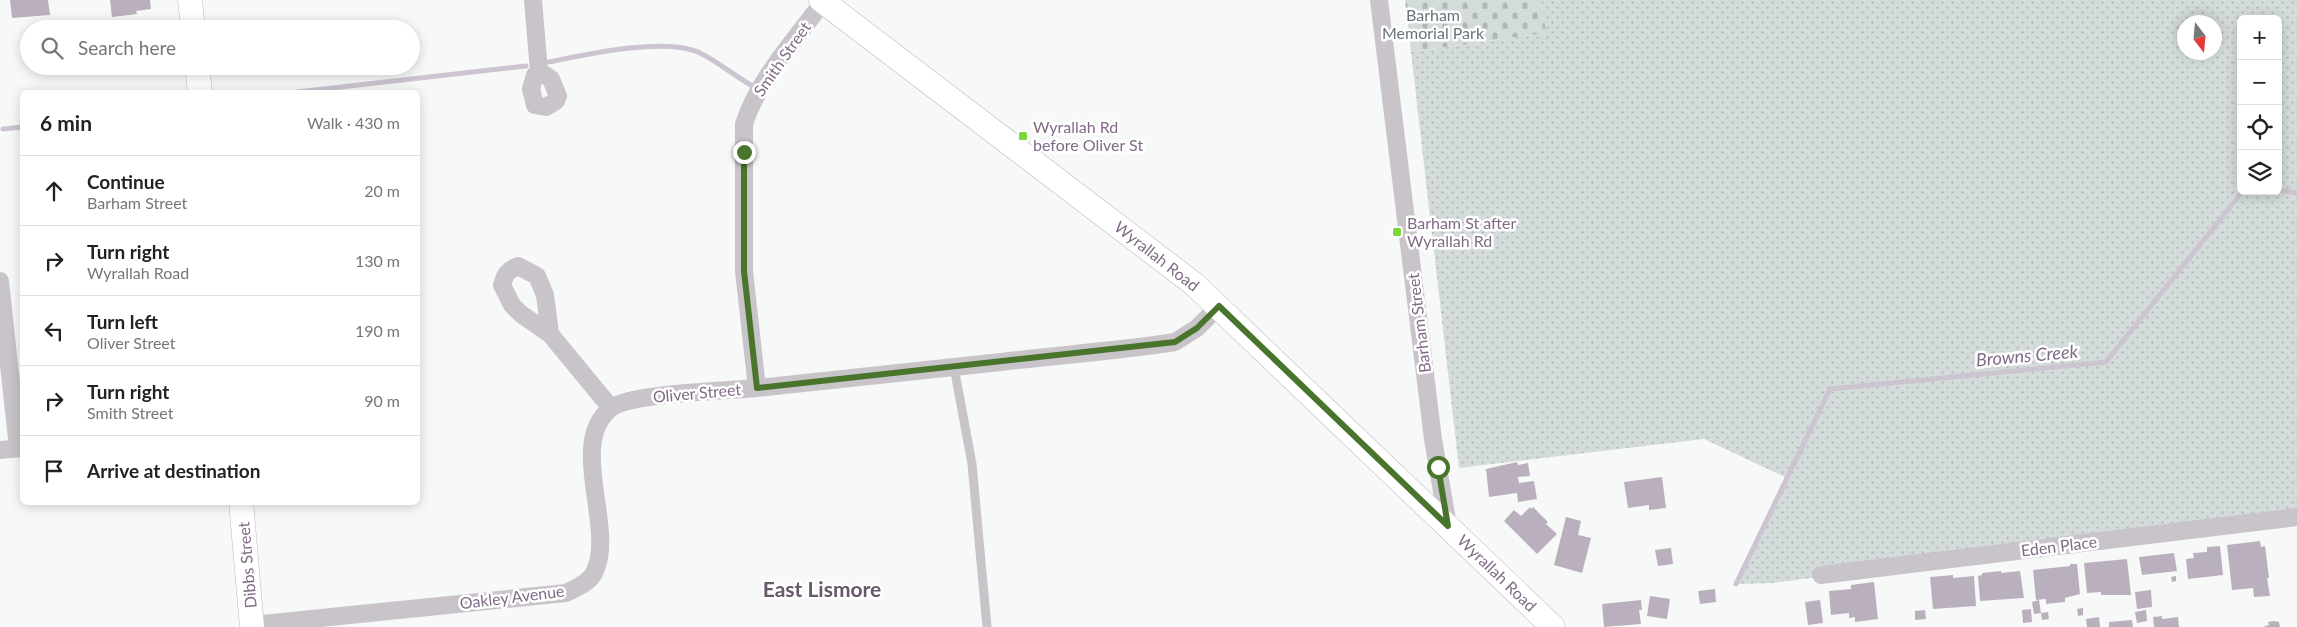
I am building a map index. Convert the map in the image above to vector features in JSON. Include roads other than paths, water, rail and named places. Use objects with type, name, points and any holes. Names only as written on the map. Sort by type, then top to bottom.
[{"type":"main road","points":[[190,0],[192,20]]},
{"type":"main road","name":"Wyrallah Road","points":[[822,1],[1194,284],[1554,627]]},
{"type":"main road","points":[[198,75],[200,90]]},
{"type":"main road","name":"Dibbs Street","points":[[241,505],[252,626]]},
{"type":"street","points":[[533,0],[539,71]]},
{"type":"street","name":"Barham Street","points":[[1379,0],[1433,439],[1448,526]]},
{"type":"street","name":"Smith Street","points":[[757,388],[744,271],[744,124],[750,106],[763,84],[822,1]]},
{"type":"street","points":[[0,281],[13,449]]},
{"type":"street","name":"Oliver Street","points":[[611,408],[620,403],[660,396],[757,388],[1175,342],[1197,328],[1219,306]]},
{"type":"street","points":[[550,334],[611,408]]},
{"type":"street","name":"Oakley Avenue","points":[[252,626],[566,593],[584,584],[594,574],[601,551],[592,467],[593,444],[598,428],[611,408]]},
{"type":"street","name":"Eden Place","points":[[1821,576],[2297,517]]},
{"type":"lane","points":[[954,367],[972,464],[987,627]]},
{"type":"waterway","points":[[549,62],[624,49],[666,46],[684,48],[698,52],[754,87]]},
{"type":"waterway","points":[[315,90],[526,66]]},
{"type":"waterway","points":[[3,129],[20,127]]},
{"type":"waterway","name":"Browns Creek","points":[[2282,191],[2297,193]]},
{"type":"waterway","name":"Browns Creek","points":[[1736,584],[1830,389],[2106,362],[2240,195]]},
{"type":"place","name":"Wyrallah Rd before Oliver St","points":[[1023,136]]},
{"type":"place","name":"Barham St after Wyrallah Rd","points":[[1397,232]]},
{"type":"district","name":"East Lismore","points":[[822,590]]},
{"type":"park label","name":"Barham Memorial Park","points":[[1433,24]]}]
